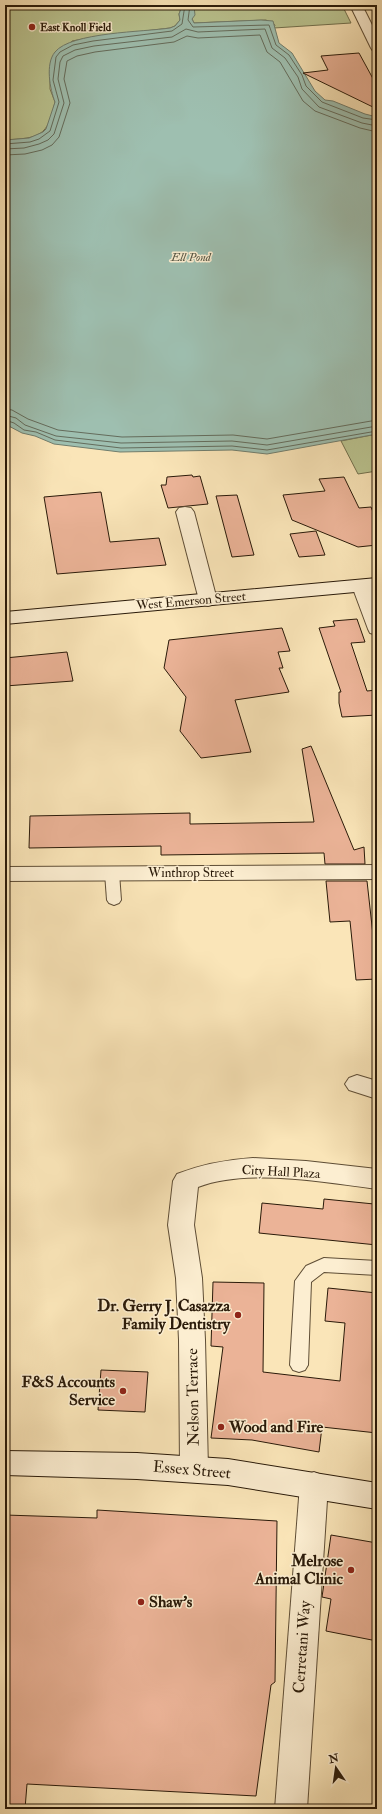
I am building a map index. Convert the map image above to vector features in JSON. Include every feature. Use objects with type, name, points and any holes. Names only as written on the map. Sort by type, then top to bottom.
[{"type":"street","points":[[356,5],[377,48]]},
{"type":"street","points":[[185,512],[208,600]]},
{"type":"street","points":[[369,585],[377,629]]},
{"type":"street","name":"West Emerson Street","points":[[5,618],[369,585]]},
{"type":"street","name":"Winthrop Street","points":[[5,874],[377,872]]},
{"type":"street","name":"City Hall Plaza","points":[[186,1181],[200,1174],[210,1172],[266,1168],[377,1179]]},
{"type":"street","name":"Nelson Terrace","points":[[186,1181],[181,1225],[189,1278],[192,1332],[194,1469]]},
{"type":"street","name":"Essex Street","points":[[5,1463],[137,1466],[228,1472],[377,1496]]},
{"type":"street","name":"Cerretani Way","points":[[291,1809],[314,1485]]},
{"type":"lane","points":[[112,873],[114,900]]},
{"type":"lane","points":[[299,1365],[303,1281],[306,1276],[316,1267],[324,1265],[377,1268]]},
{"type":"green space","points":[[5,5],[342,5],[351,23],[274,28],[275,25],[266,20],[194,23],[192,19],[194,6],[182,6],[179,14],[180,20],[175,26],[170,28],[93,37],[72,41],[50,67],[50,89],[55,102],[52,114],[45,129],[34,136],[5,140]]},
{"type":"green space","points":[[377,434],[377,471],[358,474],[341,441]]},
{"type":"water","name":"Ell Pond","points":[[182,6],[194,6],[195,15],[192,19],[194,23],[261,20],[273,21],[279,43],[292,53],[315,91],[325,100],[333,101],[365,114],[377,117],[377,434],[267,454],[232,450],[120,452],[54,444],[35,436],[22,433],[5,424],[5,140],[29,138],[43,132],[46,129],[55,102],[49,77],[50,63],[55,52],[63,45],[76,40],[109,34],[170,28],[175,26],[180,20],[179,14]]},
{"type":"building","points":[[359,53],[377,86],[377,109],[303,73],[328,70],[321,56]]},
{"type":"building","points":[[192,475],[193,477],[200,476],[208,504],[168,508],[161,485],[166,485],[167,477]]},
{"type":"building","points":[[344,477],[359,508],[371,507],[377,522],[377,545],[358,547],[292,520],[283,495],[325,491],[319,479]]},
{"type":"building","points":[[101,492],[110,542],[159,538],[166,565],[57,574],[44,497]]},
{"type":"building","points":[[237,495],[254,555],[232,557],[216,496]]},
{"type":"building","points":[[316,531],[325,555],[299,557],[290,534]]},
{"type":"building","points":[[357,619],[365,642],[351,643],[367,691],[377,690],[377,715],[342,717],[339,703],[339,692],[341,692],[319,628],[335,626],[333,621]]},
{"type":"building","points":[[282,628],[290,651],[278,652],[283,668],[279,668],[289,692],[235,700],[251,752],[201,758],[180,731],[186,697],[164,668],[169,640]]},
{"type":"building","points":[[67,652],[73,681],[5,686],[5,658]]},
{"type":"building","points":[[311,746],[354,850],[364,847],[365,864],[325,864],[324,853],[161,855],[161,846],[29,848],[30,816],[190,813],[190,824],[314,822],[302,749]]},
{"type":"building","points":[[326,881],[367,881],[375,953],[377,953],[377,979],[356,980],[350,921],[330,922]]},
{"type":"building","points":[[324,1199],[374,1204],[373,1214],[377,1214],[377,1245],[259,1233],[262,1203],[323,1209]]},
{"type":"building","points":[[213,1282],[264,1283],[263,1372],[340,1381],[345,1323],[325,1321],[328,1288],[377,1293],[377,1433],[322,1427],[319,1452],[252,1440],[211,1438],[223,1347],[211,1346]]},
{"type":"building","name":"F&S Accounts Service","points":[[101,1370],[148,1372],[145,1412],[98,1410]]},
{"type":"building","name":"Shaw's","points":[[97,1510],[277,1521],[275,1682],[271,1685],[256,1796],[27,1784],[25,1809],[5,1809],[5,1515],[97,1518]]},
{"type":"building","name":"Melrose Animal Clinic","points":[[331,1535],[377,1543],[377,1641],[326,1631],[331,1599],[322,1597]]},
{"type":"place","name":"East Knoll Field","points":[[32,27]]},
{"type":"place","name":"Dr. Gerry J. Casazza Family Dentistry","points":[[238,1315]]},
{"type":"place","name":"F&S Accounts Service","points":[[123,1391]]},
{"type":"place","name":"Wood and Fire","points":[[221,1427]]},
{"type":"place","name":"Melrose Animal Clinic","points":[[351,1570]]},
{"type":"place","name":"Shaw's","points":[[141,1602]]}]
